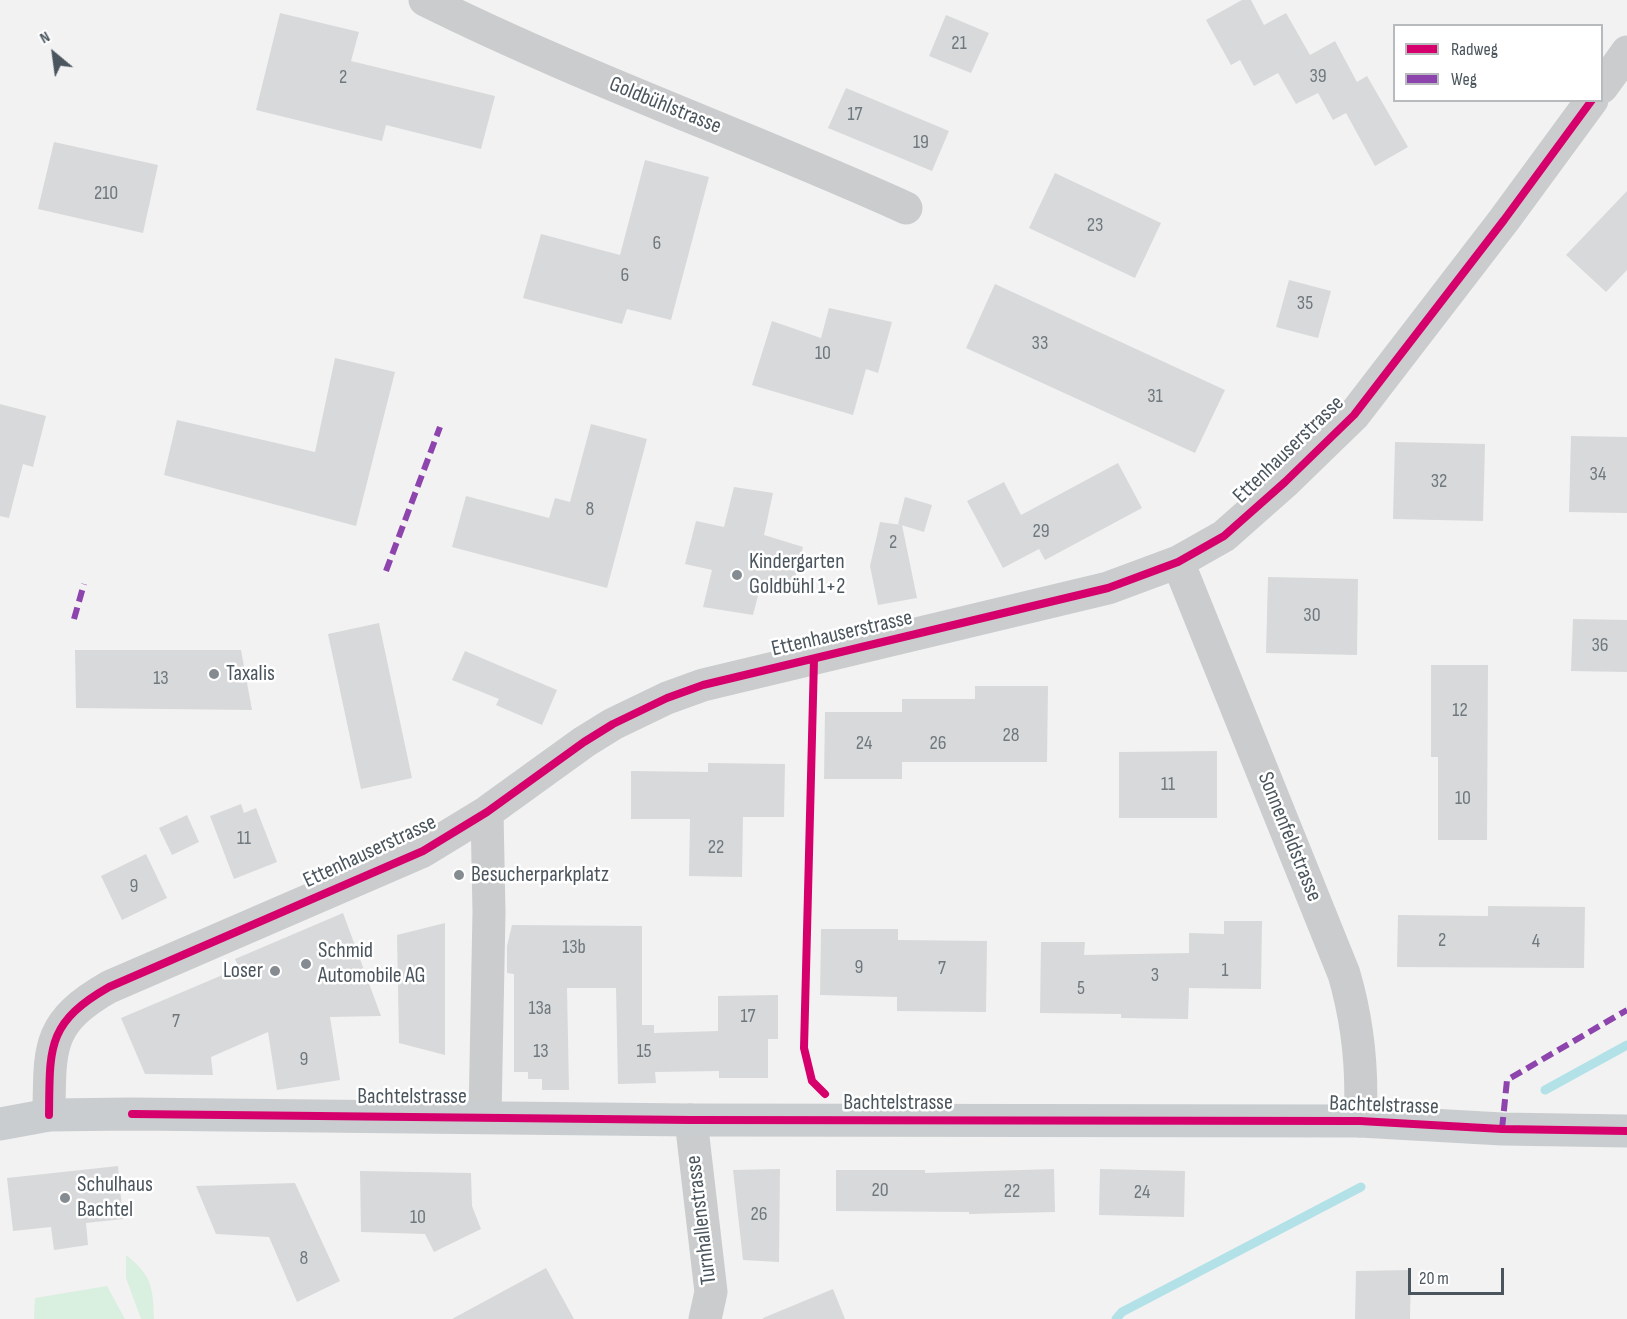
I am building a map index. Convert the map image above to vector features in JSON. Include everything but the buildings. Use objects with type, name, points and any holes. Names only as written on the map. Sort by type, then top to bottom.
[{"type":"street","name":"Goldbühlstrasse","points":[[425,0],[536,54],[791,156],[906,208]]},
{"type":"street","points":[[1603,86],[1627,52]]},
{"type":"street","name":"Ettenhauserstrasse","points":[[49,1115],[53,1049],[69,1014],[85,1001],[109,987],[423,851],[487,812],[584,742],[613,724],[667,698],[703,685],[1108,588],[1178,562],[1224,536],[1354,415],[1504,220],[1591,102]]},
{"type":"street","name":"Sonnenfeldstrasse","points":[[1178,562],[1344,974],[1353,1005],[1362,1073],[1360,1121]]},
{"type":"street","points":[[485,1116],[489,912],[487,812]]},
{"type":"street","name":"Bachtelstrasse","points":[[0,1124],[49,1115],[485,1116],[691,1120],[1360,1121],[1502,1129],[1627,1131]]},
{"type":"street","name":"Turnhallenstrasse","points":[[691,1120],[711,1292],[708,1318]]},
{"type":"green space","points":[[126,1255],[146,1276],[152,1290],[154,1319],[141,1319],[126,1278]]},
{"type":"green space","points":[[107,1286],[125,1319],[34,1319],[35,1298]]},
{"type":"waterway","points":[[1545,1090],[1627,1045]]},
{"type":"waterway","points":[[1116,1319],[1122,1312],[1361,1187]]},
{"type":"marked path","points":[[386,571],[440,427]]},
{"type":"marked path","points":[[74,619],[84,584]]},
{"type":"marked path","points":[[1502,1129],[1507,1080],[1627,1010]]},
{"type":"cycle path","points":[[49,1115],[50,1072],[56,1039],[73,1013],[88,1000],[109,987],[423,851],[487,812],[584,742],[613,724],[667,698],[703,685],[1108,588],[1178,562],[1224,536],[1285,482],[1354,415],[1504,220],[1591,102]]},
{"type":"cycle path","points":[[814,659],[804,1048],[812,1081],[825,1094]]},
{"type":"cycle path","points":[[132,1114],[691,1120],[1360,1121],[1502,1129],[1627,1131]]},
{"type":"place","name":"Kindergarten Goldbühl 1+2","points":[[737,575]]},
{"type":"place","name":"Taxalis","points":[[214,674]]},
{"type":"place","name":"Besucherparkplatz","points":[[459,875]]},
{"type":"place","name":"Schmid Automobile AG","points":[[306,964]]},
{"type":"place","name":"Loser","points":[[275,971]]},
{"type":"place","name":"Schulhaus Bachtel","points":[[65,1198]]}]
